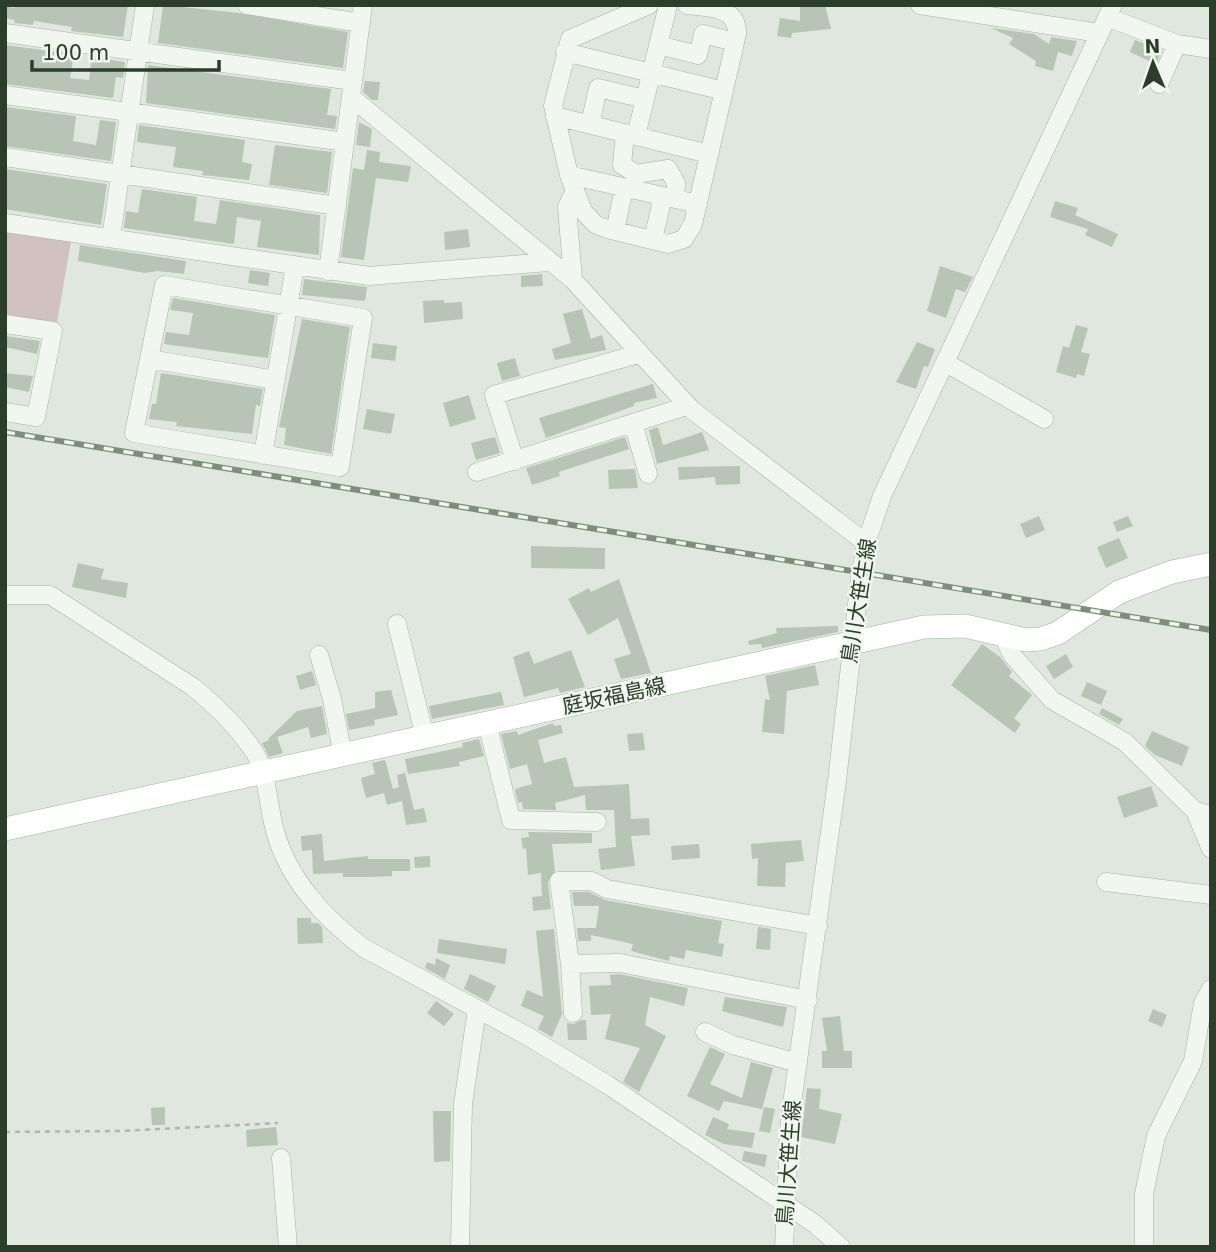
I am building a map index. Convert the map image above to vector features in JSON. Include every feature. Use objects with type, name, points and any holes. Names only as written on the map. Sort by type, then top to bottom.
[{"type":"main road","name":"庭坂福島線","points":[[5,829],[923,627],[965,626],[1003,636],[1041,639],[1058,633],[1119,592],[1172,572],[1211,564]]},
{"type":"street","points":[[111,238],[145,5]]},
{"type":"street","points":[[247,5],[362,14],[328,271]]},
{"type":"street","points":[[649,5],[574,35],[565,52],[553,106],[572,184],[588,217],[615,230],[668,244],[684,239],[693,224],[737,27],[730,14],[687,5]]},
{"type":"street","points":[[653,240],[676,183],[668,169],[636,174],[622,165],[645,99],[668,5]]},
{"type":"street","points":[[920,5],[1105,15],[1177,44],[1203,49],[1211,66]]},
{"type":"street","name":"鳥川大笹生線","points":[[784,1247],[787,1143],[818,926],[851,644],[866,543],[882,496],[946,363],[1105,15]]},
{"type":"street","points":[[5,33],[138,52],[352,89],[573,280],[687,406],[866,543]]},
{"type":"street","points":[[658,45],[698,55],[703,34],[735,42]]},
{"type":"street","points":[[1159,84],[1177,44]]},
{"type":"street","points":[[565,52],[724,92]]},
{"type":"street","points":[[590,124],[598,88],[645,99]]},
{"type":"street","points":[[5,95],[345,142]]},
{"type":"street","points":[[555,116],[709,154]]},
{"type":"street","points":[[5,156],[337,206]]},
{"type":"street","points":[[572,184],[624,188],[698,204]]},
{"type":"street","points":[[572,184],[567,207],[573,280]]},
{"type":"street","points":[[615,230],[624,188]]},
{"type":"street","points":[[5,223],[384,277],[549,262]]},
{"type":"street","points":[[263,455],[295,266]]},
{"type":"street","points":[[164,285],[363,318],[340,467],[134,433],[149,359],[164,285]]},
{"type":"street","points":[[5,324],[53,331],[36,417],[5,412]]},
{"type":"street","points":[[515,461],[495,395],[638,354]]},
{"type":"street","points":[[149,359],[276,380]]},
{"type":"street","points":[[946,363],[1044,419]]},
{"type":"street","points":[[477,472],[687,406]]},
{"type":"street","points":[[633,423],[648,474]]},
{"type":"street","points":[[5,595],[50,595],[193,687],[226,718],[256,755],[284,858],[320,908],[364,948],[477,1009],[608,1085],[815,1224],[841,1247]]},
{"type":"street","points":[[397,624],[425,737]]},
{"type":"street","points":[[1003,636],[1012,655],[1052,700],[1125,742],[1203,813],[1211,849]]},
{"type":"street","points":[[318,655],[332,699],[343,755]]},
{"type":"street","points":[[487,723],[511,820],[597,822]]},
{"type":"street","points":[[573,1013],[570,964],[559,881],[592,881],[607,889],[818,926]]},
{"type":"street","points":[[1106,882],[1211,895]]},
{"type":"street","points":[[570,964],[620,963],[808,1000]]},
{"type":"street","points":[[1144,1247],[1144,1194],[1156,1136],[1193,1061],[1203,1003],[1211,989]]},
{"type":"street","points":[[460,1247],[463,1104],[477,1009]]},
{"type":"street","points":[[705,1032],[733,1045],[798,1063]]},
{"type":"street","points":[[281,1158],[288,1247]]},
{"type":"path","points":[[5,1132],[120,1131],[278,1123]]},
{"type":"shaded area","points":[[5,229],[72,236],[56,328],[5,321]]},
{"type":"building","points":[[15,5],[128,5],[123,37],[71,31],[72,27],[34,21],[33,25],[14,23],[15,20],[5,18],[5,6],[14,8]]},
{"type":"building","points":[[163,5],[239,13],[348,32],[343,68],[158,43]]},
{"type":"building","points":[[800,5],[825,5],[831,29],[792,33],[791,38],[777,36],[780,18],[800,21]]},
{"type":"building","points":[[991,28],[1034,34],[1049,44],[1051,37],[1077,41],[1072,56],[1058,52],[1053,71],[1035,66],[1036,61],[1009,44],[1013,38]]},
{"type":"building","points":[[1135,40],[1162,50],[1156,64],[1130,52]]},
{"type":"building","points":[[5,45],[74,54],[70,78],[89,80],[92,57],[125,62],[123,78],[116,77],[113,98],[5,84]]},
{"type":"building","points":[[148,65],[331,89],[327,115],[337,116],[335,129],[146,103]]},
{"type":"building","points":[[365,81],[380,82],[378,100],[372,100],[363,92]]},
{"type":"building","points":[[5,107],[76,116],[73,141],[96,145],[100,120],[116,122],[111,161],[5,146]]},
{"type":"building","points":[[359,122],[372,129],[370,147],[356,145]]},
{"type":"building","points":[[139,125],[245,140],[242,162],[252,164],[249,180],[202,175],[203,171],[173,167],[176,147],[137,142]]},
{"type":"building","points":[[275,145],[332,152],[327,193],[269,185]]},
{"type":"building","points":[[367,150],[380,152],[379,162],[411,166],[408,182],[376,178],[364,260],[341,257],[353,168],[364,170]]},
{"type":"building","points":[[5,169],[107,184],[101,225],[5,209]]},
{"type":"building","points":[[142,189],[197,197],[194,221],[216,224],[220,200],[320,215],[319,255],[257,247],[261,221],[237,217],[234,244],[124,228],[126,211],[138,213]]},
{"type":"building","points":[[1055,201],[1078,208],[1075,215],[1118,234],[1112,247],[1085,235],[1088,229],[1050,217]]},
{"type":"building","points":[[468,229],[470,247],[445,250],[444,232]]},
{"type":"building","points":[[80,245],[186,261],[184,274],[158,271],[145,273],[78,261]]},
{"type":"building","points":[[940,266],[973,277],[965,292],[956,289],[946,318],[927,311]]},
{"type":"building","points":[[250,270],[270,273],[268,286],[248,283]]},
{"type":"building","points":[[542,274],[543,286],[521,287],[521,276]]},
{"type":"building","points":[[304,279],[367,287],[365,301],[302,295]]},
{"type":"building","points":[[173,298],[275,315],[268,358],[164,344],[166,332],[189,335],[193,313],[170,310]]},
{"type":"building","points":[[444,300],[444,303],[462,302],[463,319],[424,323],[423,301]]},
{"type":"building","points":[[582,309],[591,339],[602,335],[606,350],[555,360],[552,349],[571,343],[563,314]]},
{"type":"building","points":[[302,319],[350,327],[331,454],[284,445],[286,428],[279,427]]},
{"type":"building","points":[[1076,325],[1088,328],[1081,352],[1090,354],[1084,376],[1077,374],[1076,378],[1056,372],[1063,346],[1069,348]]},
{"type":"building","points":[[5,336],[40,341],[37,354],[5,347]]},
{"type":"building","points":[[917,342],[935,349],[928,367],[924,366],[916,389],[896,382]]},
{"type":"building","points":[[373,343],[397,346],[395,361],[371,358]]},
{"type":"building","points":[[515,358],[520,376],[502,381],[497,363]]},
{"type":"building","points":[[5,373],[33,376],[29,392],[5,387]]},
{"type":"building","points":[[161,373],[263,389],[260,406],[256,405],[252,434],[176,426],[177,422],[149,419],[152,404],[156,404]]},
{"type":"building","points":[[653,384],[657,398],[634,403],[634,406],[546,438],[539,418]]},
{"type":"building","points":[[469,395],[476,419],[450,427],[443,403]]},
{"type":"building","points":[[367,409],[395,414],[391,434],[363,429]]},
{"type":"building","points":[[658,427],[663,445],[702,432],[709,450],[657,464],[649,430]]},
{"type":"building","points":[[495,437],[500,453],[476,460],[471,443]]},
{"type":"building","points":[[625,437],[629,449],[559,472],[560,476],[532,485],[526,468]]},
{"type":"building","points":[[740,466],[740,484],[716,485],[715,477],[679,480],[678,467]]},
{"type":"building","points":[[635,469],[638,488],[609,489],[608,470]]},
{"type":"building","points":[[1039,516],[1045,530],[1026,538],[1020,524]]},
{"type":"building","points":[[1128,516],[1133,526],[1117,532],[1113,522]]},
{"type":"building","points":[[1119,538],[1128,558],[1106,568],[1097,547]]},
{"type":"building","points":[[531,546],[605,548],[605,569],[531,568]]},
{"type":"building","points":[[78,563],[104,569],[101,579],[128,583],[126,598],[72,587]]},
{"type":"building","points":[[619,579],[651,673],[621,679],[614,659],[631,654],[618,618],[588,635],[568,599],[589,588],[591,592]]},
{"type":"building","points":[[838,626],[838,632],[762,648],[761,644],[749,645],[748,641],[777,633],[776,628]]},
{"type":"building","points":[[982,644],[1000,657],[1012,672],[1009,676],[1032,695],[1014,718],[1021,724],[1015,733],[951,685]]},
{"type":"building","points":[[571,650],[585,687],[560,693],[558,688],[524,697],[513,657],[529,651],[534,664]]},
{"type":"building","points":[[1066,654],[1073,667],[1054,679],[1046,666]]},
{"type":"building","points":[[815,665],[819,685],[787,691],[784,734],[762,732],[765,699],[770,700],[765,676]]},
{"type":"building","points":[[312,671],[316,685],[300,690],[296,676]]},
{"type":"building","points":[[1087,682],[1107,691],[1101,705],[1081,696]]},
{"type":"building","points":[[391,690],[398,715],[374,720],[375,725],[349,730],[346,714],[375,708],[375,692]]},
{"type":"building","points":[[501,692],[504,705],[432,719],[429,706]]},
{"type":"building","points":[[322,706],[327,734],[311,738],[308,727],[277,737],[283,753],[269,757],[262,743],[274,738],[267,740],[297,711]]},
{"type":"building","points":[[1102,708],[1123,719],[1119,725],[1099,714]]},
{"type":"building","points":[[553,723],[554,726],[561,725],[563,733],[538,740],[544,763],[566,757],[574,787],[629,784],[631,819],[649,818],[650,835],[631,836],[635,866],[601,870],[598,849],[616,847],[614,810],[586,810],[585,795],[555,803],[556,810],[523,809],[522,802],[518,803],[515,789],[532,784],[527,764],[510,769],[501,734],[517,731],[518,735]]},
{"type":"building","points":[[1152,731],[1189,747],[1182,766],[1155,755],[1145,746]]},
{"type":"building","points":[[643,733],[645,750],[629,751],[627,734]]},
{"type":"building","points":[[479,739],[484,756],[459,762],[460,766],[408,774],[405,759],[463,747],[462,743]]},
{"type":"building","points":[[385,760],[393,789],[399,787],[397,775],[405,773],[414,810],[424,808],[427,822],[406,825],[402,801],[387,805],[384,793],[366,798],[361,778],[375,774],[372,763]]},
{"type":"building","points":[[1151,786],[1158,806],[1124,818],[1117,797]]},
{"type":"building","points":[[528,832],[592,833],[592,843],[552,844],[555,871],[548,882],[551,909],[533,911],[532,897],[542,896],[541,873],[528,875],[526,848],[523,849],[521,838],[529,837]]},
{"type":"building","points":[[322,834],[324,861],[368,856],[368,859],[410,859],[410,871],[392,871],[392,876],[371,877],[343,877],[343,873],[313,874],[312,850],[302,851],[301,836]]},
{"type":"building","points":[[801,840],[804,861],[786,863],[785,887],[757,886],[758,858],[752,859],[751,844]]},
{"type":"building","points":[[699,844],[700,858],[672,860],[671,846]]},
{"type":"building","points":[[430,856],[430,867],[415,868],[414,857]]},
{"type":"building","points":[[572,892],[589,892],[605,900],[722,921],[718,943],[724,944],[722,957],[686,950],[684,959],[670,956],[669,961],[631,951],[633,944],[591,935],[591,941],[578,941],[577,928],[596,928],[599,906],[574,906]]},
{"type":"building","points":[[297,918],[311,918],[311,923],[318,923],[322,927],[323,943],[298,944]]},
{"type":"building","points":[[758,927],[771,929],[770,950],[756,949]]},
{"type":"building","points":[[554,929],[562,1014],[552,1037],[538,1029],[544,1016],[521,1006],[527,990],[543,997],[536,931]]},
{"type":"building","points":[[439,939],[507,949],[505,964],[437,953]]},
{"type":"building","points":[[436,958],[450,965],[445,979],[425,968],[427,962],[435,965]]},
{"type":"building","points":[[470,974],[496,986],[488,1002],[464,989]]},
{"type":"building","points":[[619,974],[688,988],[684,1006],[650,997],[645,1025],[666,1036],[639,1092],[623,1082],[640,1048],[605,1039],[611,1014],[591,1015],[589,986],[611,985],[610,975]]},
{"type":"building","points":[[725,997],[787,1007],[783,1027],[722,1011]]},
{"type":"building","points":[[436,1001],[454,1014],[444,1026],[427,1013]]},
{"type":"building","points":[[1153,1009],[1167,1015],[1162,1027],[1148,1021]]},
{"type":"building","points":[[840,1016],[844,1051],[852,1051],[852,1068],[822,1068],[822,1051],[827,1051],[822,1018]]},
{"type":"building","points":[[586,1020],[587,1040],[568,1040],[567,1023],[574,1024]]},
{"type":"building","points":[[710,1047],[725,1054],[710,1084],[742,1098],[751,1062],[773,1068],[762,1109],[724,1101],[719,1111],[687,1096]]},
{"type":"building","points":[[807,1088],[821,1089],[819,1109],[842,1114],[835,1144],[801,1137]]},
{"type":"building","points":[[165,1107],[165,1125],[152,1125],[151,1108]]},
{"type":"building","points":[[764,1107],[775,1109],[770,1133],[759,1131]]},
{"type":"building","points":[[433,1111],[451,1111],[450,1161],[434,1162]]},
{"type":"building","points":[[713,1117],[729,1124],[727,1129],[755,1133],[752,1148],[724,1144],[705,1135]]},
{"type":"building","points":[[276,1127],[278,1145],[247,1147],[246,1130]]},
{"type":"building","points":[[744,1151],[767,1155],[765,1167],[742,1161]]},
{"type":"railway","points":[[5,432],[1211,630]]}]
